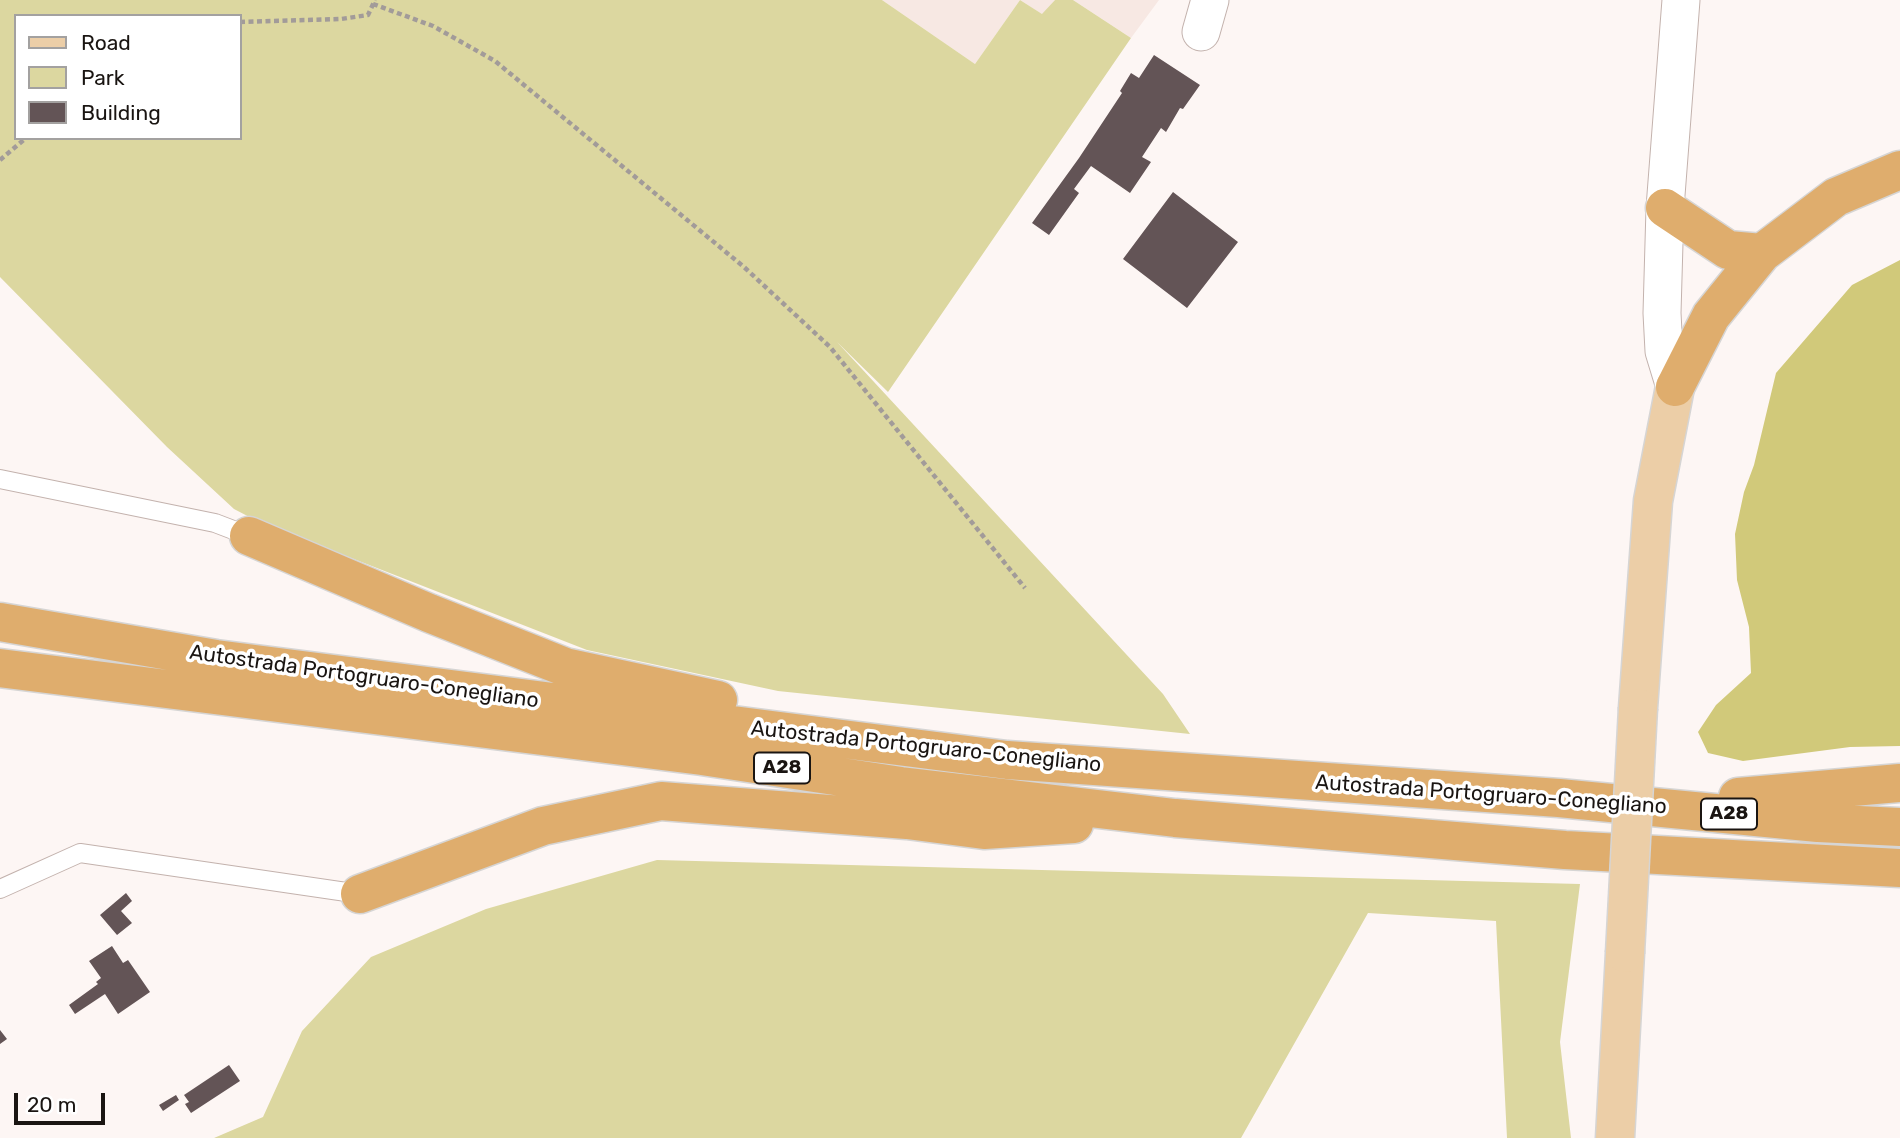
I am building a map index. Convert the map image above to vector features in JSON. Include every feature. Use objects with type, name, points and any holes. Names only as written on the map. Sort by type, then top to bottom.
[{"type":"highway","points":[[1675,387],[1712,316],[1736,282],[1762,253],[1836,197],[1900,170]]},
{"type":"highway","points":[[1665,208],[1728,250],[1762,253]]},
{"type":"highway","points":[[249,536],[429,614],[565,667],[700,697],[870,724],[1007,760]]},
{"type":"highway","name":"Autostrada Portogruaro-Conegliano","points":[[0,622],[216,659],[1007,760],[1559,798],[1818,823],[1900,827]]},
{"type":"highway","name":"Autostrada Portogruaro-Conegliano","points":[[0,668],[702,756],[901,786],[1175,818],[1565,850],[1900,868]]},
{"type":"highway","points":[[1559,798],[1732,797],[1900,783]]},
{"type":"highway","points":[[360,894],[543,826],[661,802],[907,820],[984,830],[1175,818]]},
{"type":"highway","points":[[1565,850],[1900,887]]},
{"type":"main road","points":[[1615,1138],[1638,708],[1653,501],[1675,387]]},
{"type":"street","points":[[1675,387],[1664,351],[1662,313],[1665,208],[1681,0]]},
{"type":"lane","points":[[0,479],[215,523],[249,536]]},
{"type":"lane","points":[[0,889],[80,853],[360,894]]},
{"type":"path","points":[[242,22],[341,19],[368,15],[374,2],[433,26],[495,61],[744,267],[831,347],[1025,588]]},
{"type":"path","points":[[0,160],[24,140]]},
{"type":"shaded area","points":[[882,0],[1020,0],[975,64]]},
{"type":"shaded area","points":[[1020,0],[1055,0],[1043,15]]},
{"type":"shaded area","points":[[1073,0],[1159,0],[1131,38]]},
{"type":"shaded area","points":[[1900,260],[1900,746],[1850,747],[1743,761],[1708,753],[1698,732],[1716,705],[1751,673],[1749,627],[1737,580],[1735,534],[1776,373],[1852,285]]},
{"type":"green space","points":[[0,0],[882,0],[975,64],[1020,0],[1042,14],[1055,0],[1073,0],[1131,38],[888,392],[837,342],[1163,694],[1190,734],[778,691],[587,650],[259,522],[234,509],[167,447],[0,277]]},
{"type":"green space","points":[[657,860],[1580,884],[1560,1042],[1571,1138],[1507,1138],[1496,921],[1368,913],[1241,1138],[214,1138],[263,1117],[302,1031],[371,957],[486,909]]},
{"type":"building","points":[[1154,55],[1200,85],[1183,109],[1180,108],[1166,132],[1161,128],[1142,157],[1151,162],[1130,193],[1091,166],[1074,189],[1079,193],[1049,235],[1032,223],[1122,93],[1120,91],[1131,73],[1139,78]]},
{"type":"building","points":[[1173,192],[1238,242],[1187,308],[1123,259]]},
{"type":"building","points":[[126,893],[132,901],[121,911],[132,923],[117,935],[100,915]]},
{"type":"building","points":[[112,946],[123,963],[128,960],[150,992],[118,1014],[105,994],[75,1014],[69,1005],[98,984],[96,982],[101,978],[89,961]]},
{"type":"building","points":[[0,1030],[7,1039],[0,1044]]},
{"type":"building","points":[[229,1065],[240,1081],[191,1113],[185,1104],[189,1102],[184,1095]]},
{"type":"building","points":[[176,1095],[179,1100],[163,1111],[159,1105]]}]
